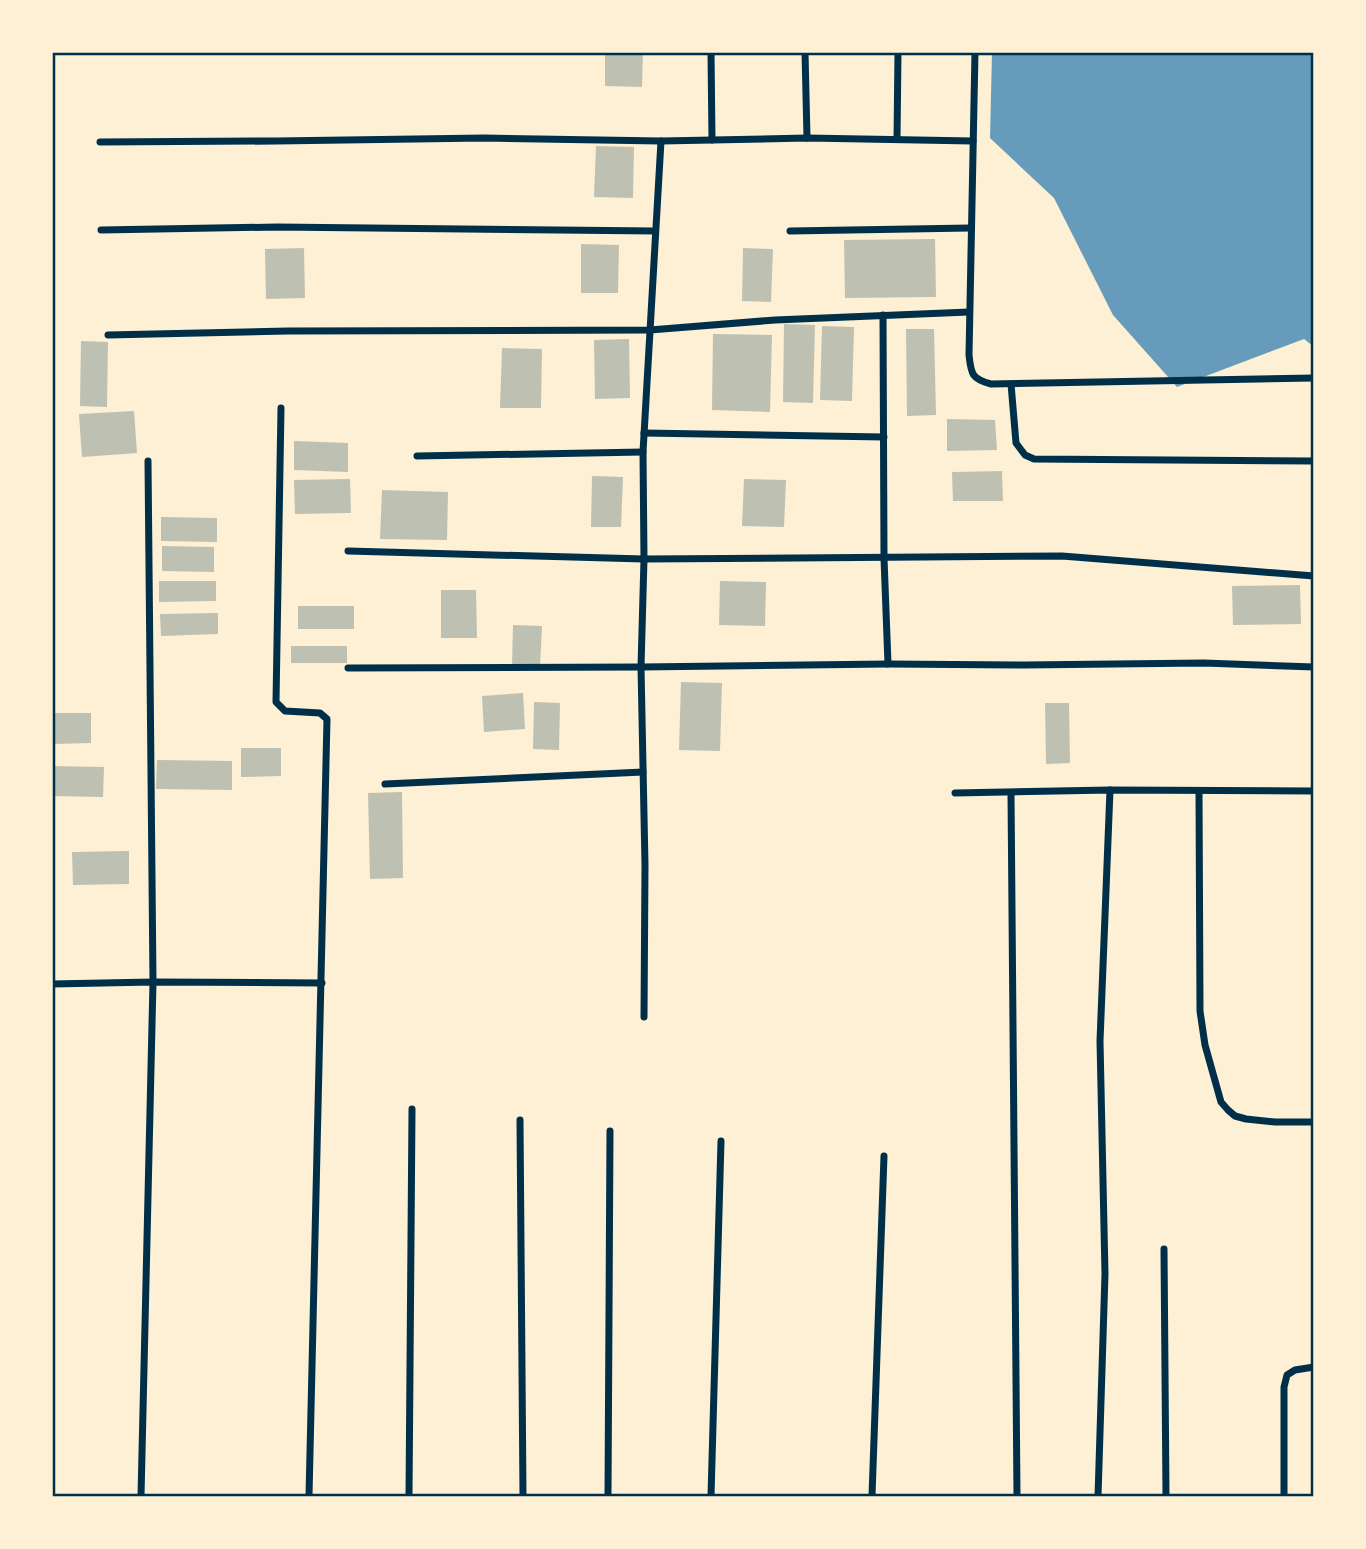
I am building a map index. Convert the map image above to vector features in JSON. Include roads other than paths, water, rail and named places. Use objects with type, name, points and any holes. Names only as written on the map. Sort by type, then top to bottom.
[{"type":"street","points":[[711,52],[712,140]]},
{"type":"street","points":[[805,52],[807,138]]},
{"type":"street","points":[[897,139],[898,52]]},
{"type":"street","points":[[975,52],[969,355],[971,371],[979,381],[1011,384],[1314,378]]},
{"type":"street","points":[[100,142],[484,138],[973,141]]},
{"type":"street","points":[[644,1017],[645,865],[641,667],[643,453],[661,141]]},
{"type":"street","points":[[101,230],[277,227],[655,231]]},
{"type":"street","points":[[790,231],[970,228]]},
{"type":"street","points":[[108,335],[288,331],[650,330],[775,320],[969,312]]},
{"type":"street","points":[[883,315],[884,558],[888,664]]},
{"type":"street","points":[[1011,384],[1016,443],[1025,455],[1034,459],[1314,461]]},
{"type":"street","points":[[281,408],[276,702],[285,711],[320,713],[327,719],[309,1496]]},
{"type":"street","points":[[644,433],[884,437]]},
{"type":"street","points":[[417,456],[643,453]]},
{"type":"street","points":[[141,1496],[153,982],[148,461]]},
{"type":"street","points":[[348,551],[644,558],[1062,556],[1314,576]]},
{"type":"street","points":[[348,668],[1204,663],[1314,667]]},
{"type":"street","points":[[385,783],[643,772]]},
{"type":"street","points":[[1098,1496],[1105,1274],[1100,1041],[1110,790]]},
{"type":"street","points":[[955,793],[1110,790],[1314,791]]},
{"type":"street","points":[[1199,791],[1200,1011],[1205,1045],[1221,1102],[1235,1116],[1245,1119],[1314,1122]]},
{"type":"street","points":[[1011,793],[1017,1496]]},
{"type":"street","points":[[52,984],[322,983]]},
{"type":"street","points":[[409,1496],[412,1109]]},
{"type":"street","points":[[520,1120],[523,1496]]},
{"type":"street","points":[[608,1496],[610,1130]]},
{"type":"street","points":[[712,1496],[721,1141]]},
{"type":"street","points":[[872,1496],[884,1156]]},
{"type":"street","points":[[1164,1250],[1166,1496]]},
{"type":"street","points":[[1283,1496],[1284,1387],[1287,1375],[1295,1370],[1314,1367]]},
{"type":"water","points":[[992,53],[1313,53],[1313,346],[1304,339],[1177,387],[1113,315],[1054,198],[990,138]]}]
